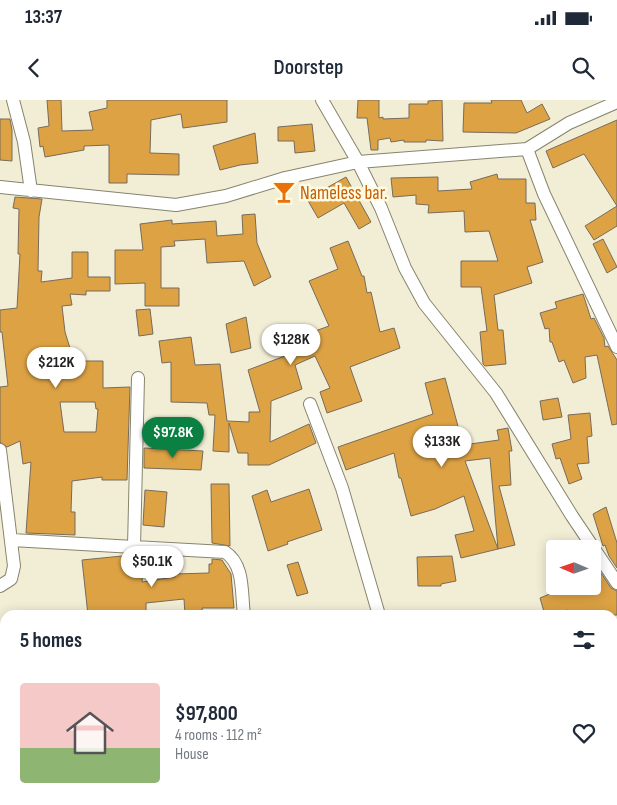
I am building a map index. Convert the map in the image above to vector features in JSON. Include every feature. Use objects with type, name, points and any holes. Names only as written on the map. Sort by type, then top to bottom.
[{"type":"street","points":[[13,100],[24,142],[31,190]]},
{"type":"street","points":[[322,100],[358,162],[381,208],[405,268],[424,303],[496,393],[572,516],[617,583]]},
{"type":"street","points":[[0,186],[176,205],[199,202],[285,178],[358,162],[527,149],[569,123],[617,102]]},
{"type":"street","points":[[527,149],[544,194],[617,347]]},
{"type":"street","points":[[134,547],[138,378]]},
{"type":"street","points":[[310,404],[342,488],[378,610]]},
{"type":"street","points":[[0,450],[14,566],[11,579],[0,586]]},
{"type":"street","points":[[12,540],[225,552],[238,565],[243,610]]},
{"type":"building","points":[[47,100],[61,100],[62,131],[93,130],[89,112],[107,108],[107,100],[227,100],[227,122],[183,128],[181,114],[151,120],[150,153],[179,154],[179,175],[127,174],[127,183],[109,183],[109,145],[84,146],[84,150],[45,157],[43,146],[40,147],[38,128],[49,126]]},
{"type":"building","points":[[358,100],[379,100],[379,118],[383,117],[383,119],[409,118],[409,104],[428,104],[428,101],[442,100],[443,141],[404,142],[404,140],[391,142],[390,138],[378,140],[378,150],[371,150],[367,118],[357,118]]},
{"type":"building","points":[[491,100],[521,100],[527,113],[542,104],[550,119],[516,133],[463,132],[464,103],[492,103]]},
{"type":"building","points":[[0,119],[10,119],[12,161],[0,160]]},
{"type":"building","points":[[617,120],[617,206],[584,154],[553,168],[546,151]]},
{"type":"building","points":[[312,124],[315,151],[295,153],[294,141],[278,141],[278,127]]},
{"type":"building","points":[[255,133],[258,163],[220,170],[213,146]]},
{"type":"building","points":[[497,174],[498,179],[526,179],[526,203],[535,203],[536,220],[530,220],[543,262],[527,267],[532,283],[494,295],[498,330],[503,330],[506,364],[485,366],[483,364],[480,332],[487,331],[481,287],[461,287],[461,261],[498,261],[489,231],[465,232],[464,211],[428,213],[429,205],[416,204],[416,195],[393,197],[391,178],[438,177],[438,191],[472,189],[470,182]]},
{"type":"building","points":[[346,177],[371,222],[359,229],[344,203],[318,218],[307,199]]},
{"type":"building","points":[[15,197],[42,199],[39,217],[38,271],[42,271],[41,282],[72,278],[72,252],[88,252],[88,277],[110,277],[110,291],[86,291],[86,295],[70,294],[72,305],[62,306],[65,332],[74,361],[103,361],[103,388],[130,387],[127,480],[102,480],[102,477],[72,481],[71,512],[75,512],[75,535],[26,533],[31,462],[23,464],[20,441],[7,447],[0,442],[0,387],[8,386],[2,332],[0,332],[0,310],[17,308],[20,254],[18,254],[19,209],[13,208]],"holes":[[[60,402],[95,402],[96,409],[98,409],[96,432],[64,432]]]},
{"type":"building","points":[[617,206],[617,226],[594,240],[585,226]]},
{"type":"building","points":[[255,214],[257,243],[271,277],[254,286],[244,261],[207,263],[205,239],[174,241],[175,246],[161,247],[161,288],[179,288],[179,306],[145,306],[145,283],[115,284],[115,250],[143,250],[140,224],[172,220],[172,224],[216,221],[217,236],[243,234],[242,215]]},
{"type":"building","points":[[603,239],[617,267],[607,273],[593,244]]},
{"type":"building","points":[[348,241],[362,276],[364,276],[367,293],[371,292],[380,332],[394,328],[400,348],[350,367],[362,401],[327,413],[320,392],[330,388],[315,356],[295,365],[302,389],[271,401],[270,442],[309,424],[316,443],[269,465],[248,465],[248,453],[238,453],[229,423],[229,452],[213,451],[215,415],[209,415],[207,403],[171,402],[171,362],[162,363],[159,341],[191,337],[195,365],[220,364],[227,421],[249,422],[249,412],[260,412],[248,370],[311,346],[307,334],[329,326],[309,281],[338,269],[330,248]]},
{"type":"building","points":[[583,294],[591,319],[594,318],[604,338],[605,347],[608,346],[617,360],[617,424],[612,425],[597,355],[585,357],[586,378],[573,383],[564,360],[559,362],[552,342],[550,342],[549,328],[545,329],[540,313],[557,308],[555,302]]},
{"type":"building","points":[[150,309],[153,334],[139,336],[136,310]]},
{"type":"building","points":[[246,317],[251,348],[231,353],[226,324]]},
{"type":"building","points":[[445,378],[463,445],[499,440],[497,430],[508,428],[512,451],[509,451],[511,485],[499,486],[515,545],[461,558],[455,535],[474,531],[464,496],[435,509],[411,516],[401,478],[399,478],[394,453],[346,470],[338,447],[433,414],[425,383]],"holes":[[[490,458],[498,549],[465,461]]]},
{"type":"building","points":[[558,398],[562,417],[543,420],[540,401]]},
{"type":"building","points":[[590,413],[592,436],[587,437],[589,463],[577,464],[582,479],[569,484],[560,458],[556,459],[552,444],[571,439],[568,415]]},
{"type":"building","points":[[144,448],[203,451],[201,470],[144,468]]},
{"type":"building","points":[[211,484],[229,484],[230,546],[212,543]]},
{"type":"building","points":[[309,489],[322,530],[287,542],[288,544],[268,551],[252,496],[267,490],[271,502]]},
{"type":"building","points":[[145,490],[167,492],[164,527],[143,525]]},
{"type":"building","points":[[606,507],[617,543],[617,568],[609,556],[605,545],[603,546],[593,514]]},
{"type":"building","points":[[132,555],[132,560],[144,561],[142,582],[175,577],[175,574],[209,573],[209,564],[212,564],[212,559],[222,560],[231,574],[234,608],[185,610],[184,599],[146,603],[146,610],[87,610],[82,560]]},
{"type":"building","points":[[452,556],[456,581],[441,584],[441,586],[418,586],[417,557]]},
{"type":"building","points":[[298,562],[308,593],[297,596],[287,565]]},
{"type":"building","points":[[601,573],[611,588],[617,591],[617,610],[544,610],[540,598],[547,595],[601,595]]},
{"type":"place","name":"Nameless bar.","points":[[284,192]]}]
